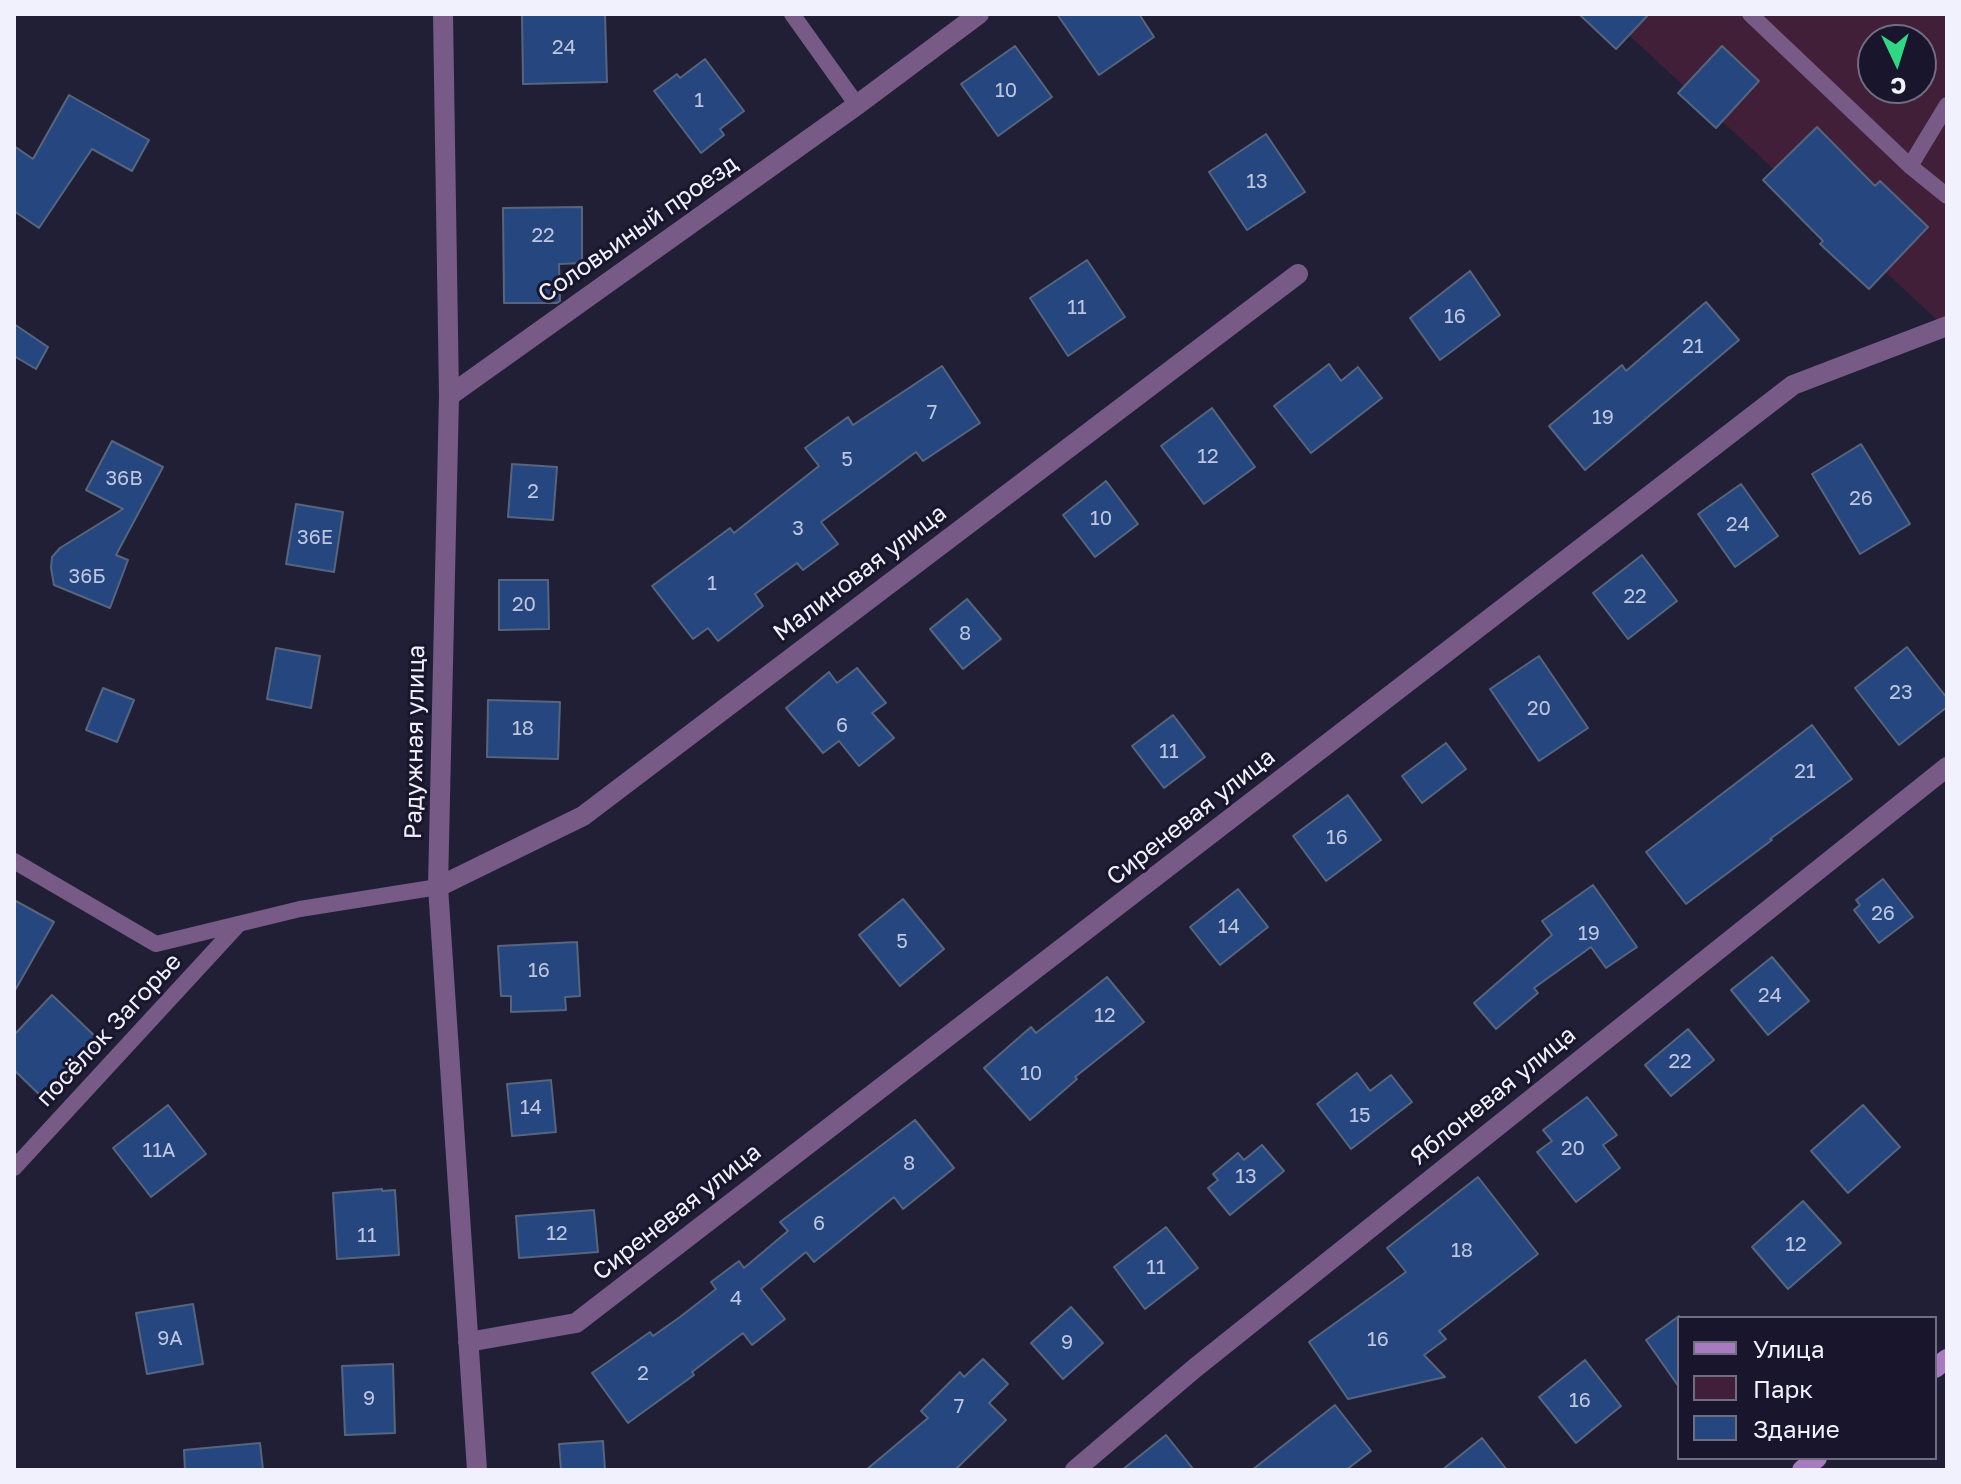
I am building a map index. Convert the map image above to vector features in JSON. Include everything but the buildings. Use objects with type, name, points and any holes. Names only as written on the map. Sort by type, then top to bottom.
[{"type":"street","name":"Радужная улица","points":[[443,14],[449,396],[438,887],[477,1470]]},
{"type":"street","name":"Соловьиный проезд","points":[[449,396],[857,105],[979,14]]},
{"type":"street","name":"Малиновая улица","points":[[438,887],[583,816],[1298,274]]},
{"type":"street","name":"Сиреневая улица","points":[[468,1342],[576,1323],[1793,385],[1947,326]]},
{"type":"street","name":"Яблоневая улица","points":[[1075,1470],[1195,1368],[1947,767]]},
{"type":"lane","points":[[792,14],[857,105]]},
{"type":"lane","points":[[1750,14],[1910,166],[1947,196]]},
{"type":"lane","points":[[1910,166],[1947,105]]},
{"type":"lane","name":"посёлок Загорье","points":[[14,861],[156,944],[300,909],[438,887]]},
{"type":"lane","name":"посёлок Загорье","points":[[14,1168],[239,924]]},
{"type":"green space","points":[[1606,14],[1947,14],[1947,329]]}]
